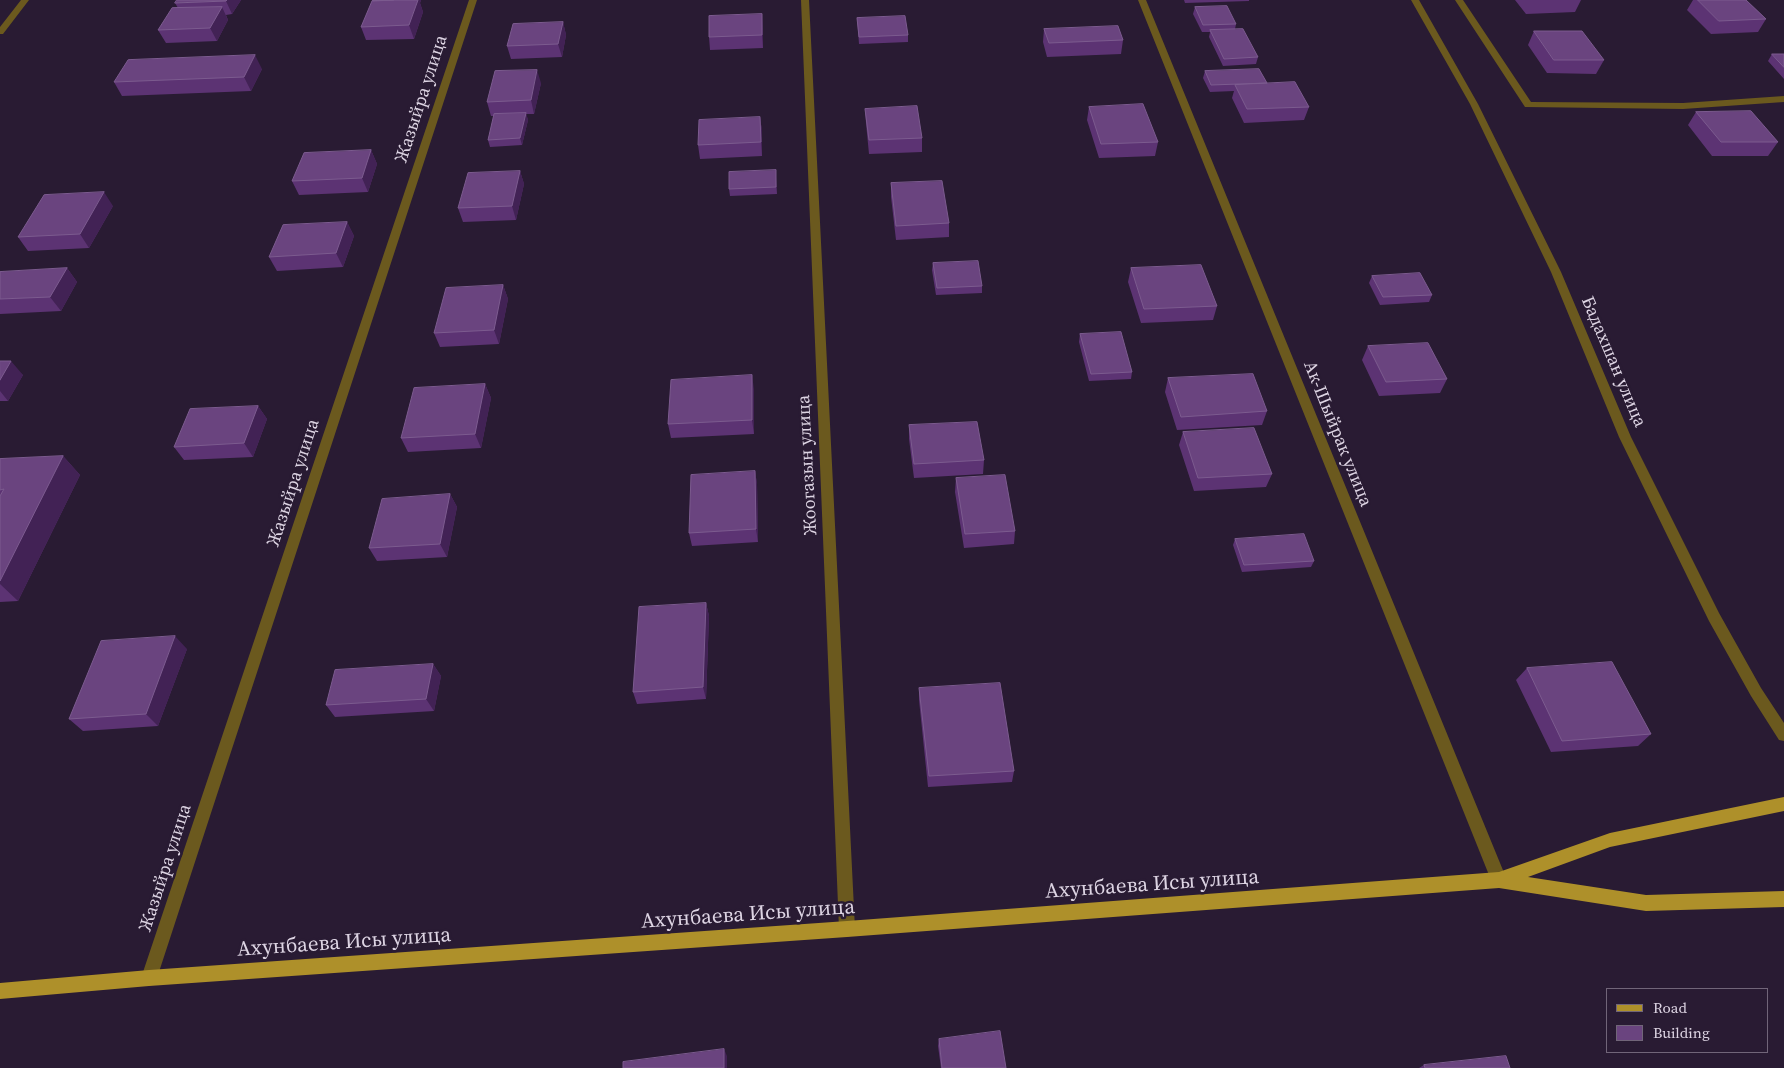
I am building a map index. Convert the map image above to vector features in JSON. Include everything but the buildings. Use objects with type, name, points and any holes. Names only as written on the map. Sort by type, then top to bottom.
[{"type":"main road","name":"Ахунбаева Исы улица","points":[[1499,880],[1610,840],[1784,804]]},
{"type":"main road","name":"Ахунбаева Исы улица","points":[[0,991],[149,978],[847,929],[1499,880],[1646,903],[1784,899]]},
{"type":"street","points":[[0,32],[25,0]]},
{"type":"street","name":"Жазыйра улица","points":[[149,978],[473,0]]},
{"type":"street","name":"Жоогазын улица","points":[[805,0],[847,929]]},
{"type":"street","name":"Ак-Шыйрак улица","points":[[1142,0],[1499,880]]},
{"type":"street","name":"Бадахшан улица","points":[[1415,0],[1474,104],[1556,272],[1625,437],[1714,617],[1756,692],[1784,735]]},
{"type":"street","points":[[1459,0],[1528,105],[1682,106],[1784,99]]}]
